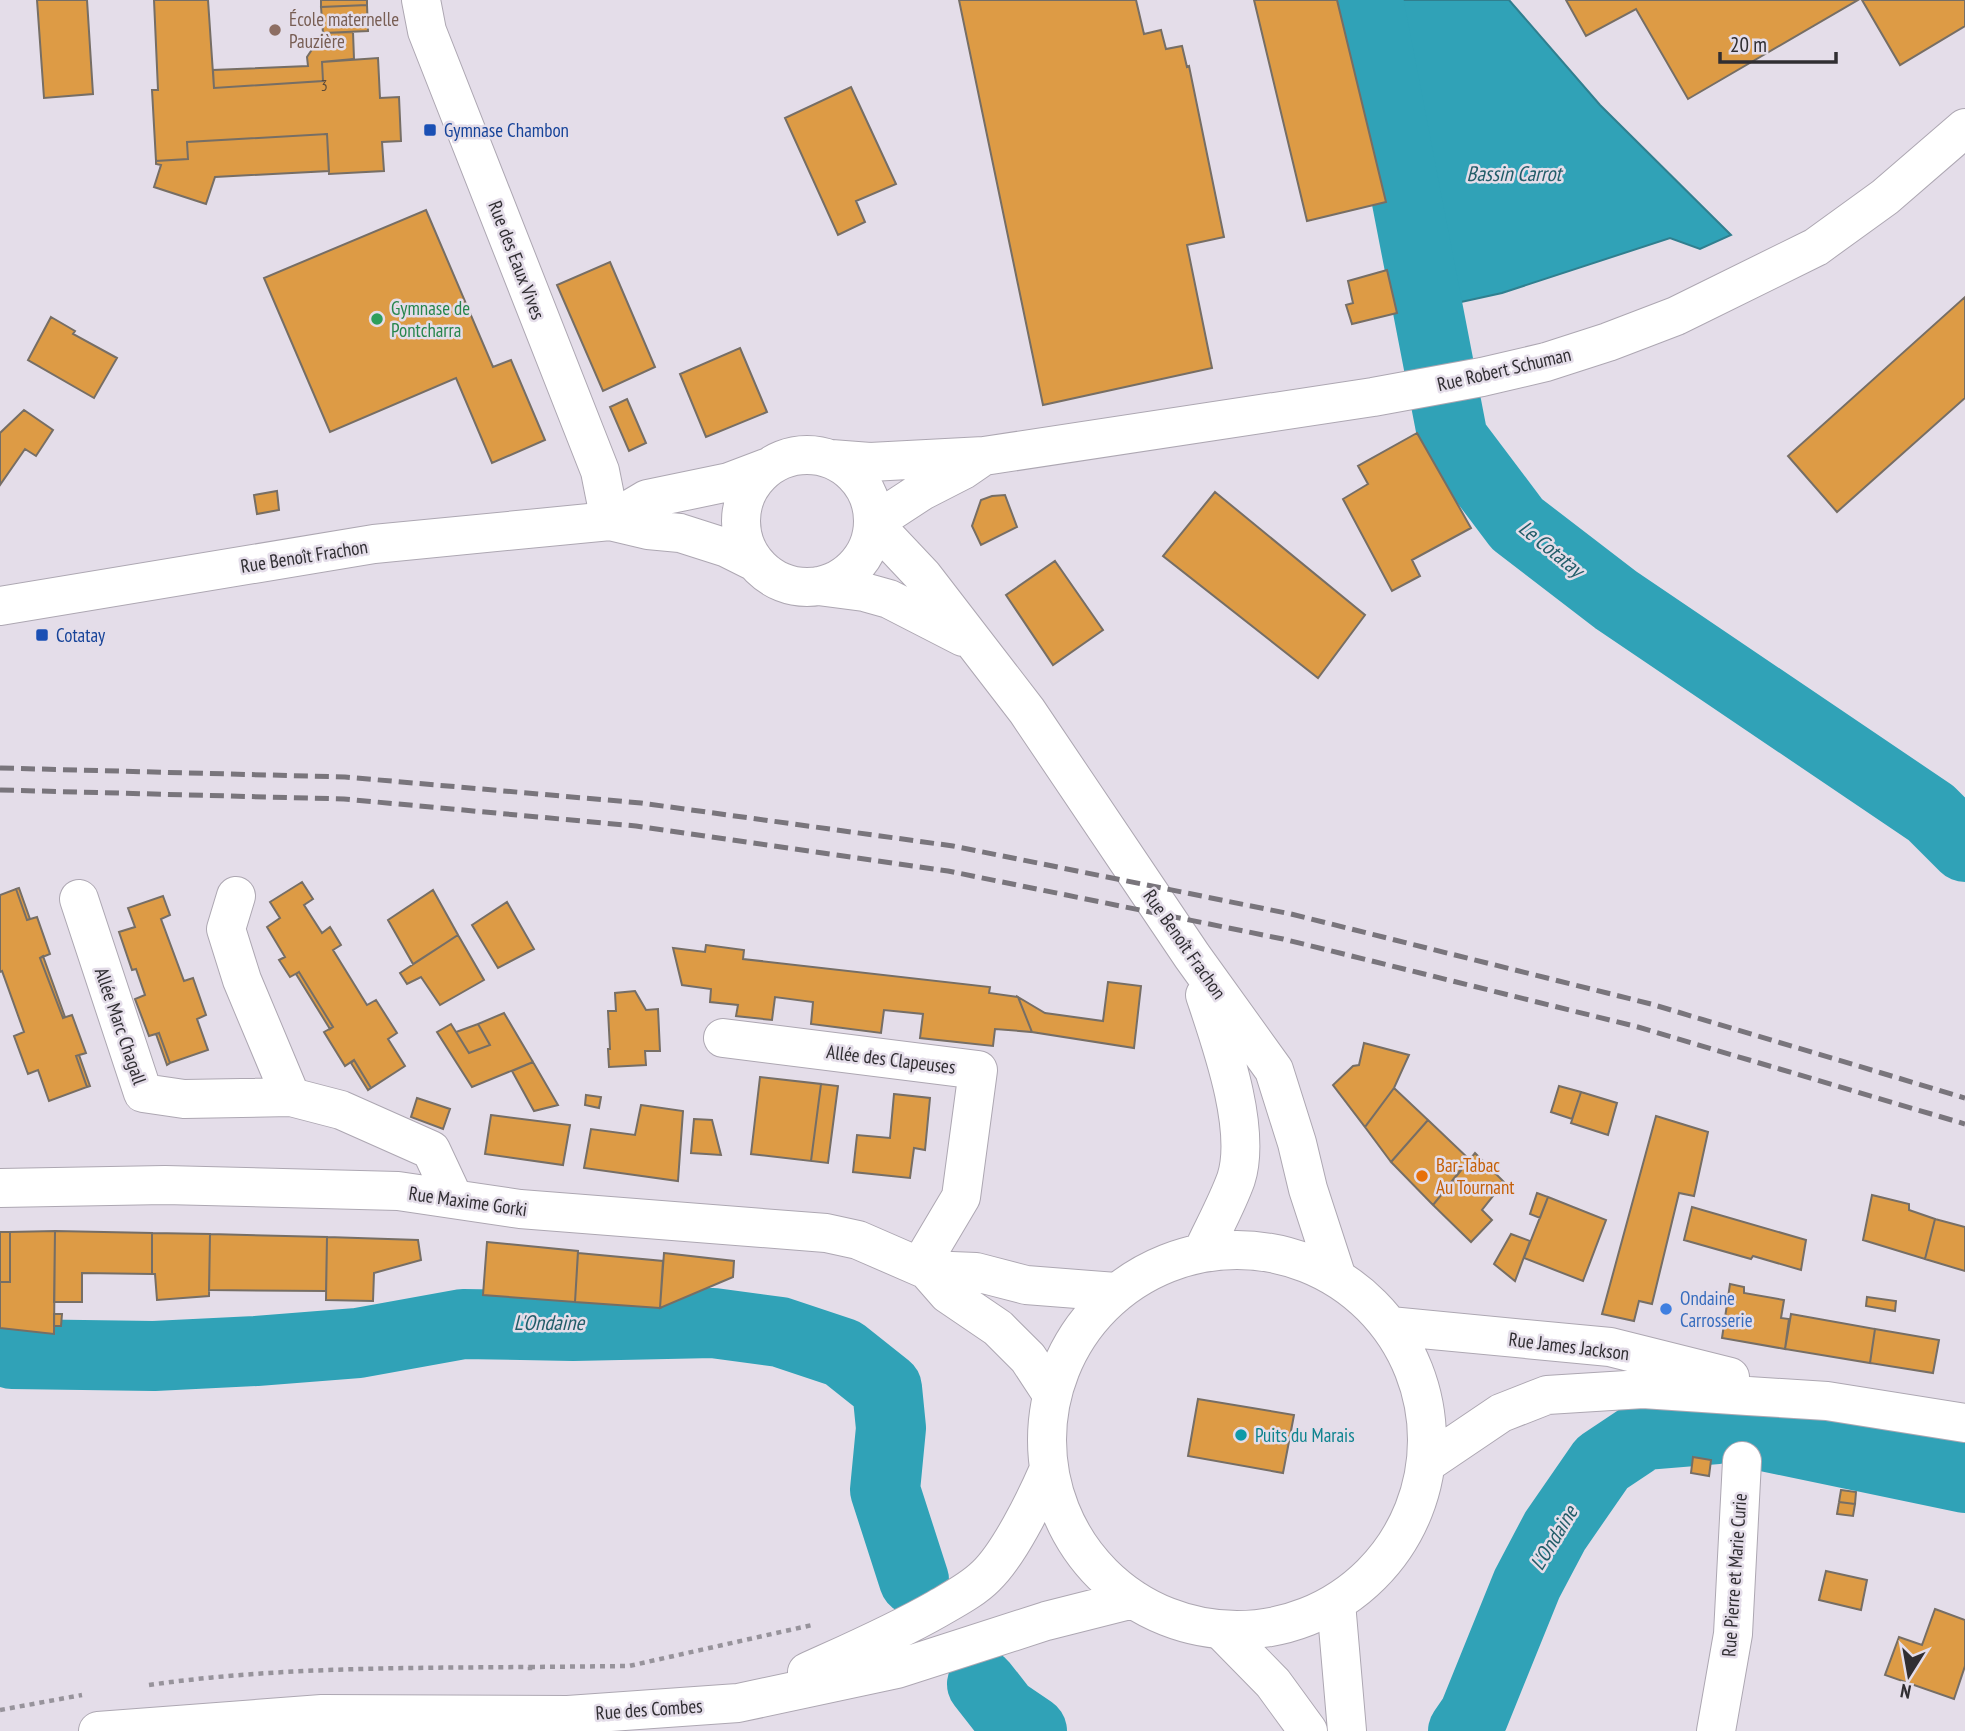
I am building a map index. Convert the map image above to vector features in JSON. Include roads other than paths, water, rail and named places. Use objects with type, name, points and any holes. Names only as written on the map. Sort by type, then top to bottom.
[{"type":"main road","name":"Rue des Eaux Vives","points":[[421,0],[427,31],[600,471],[610,521]]},
{"type":"main road","name":"Rue Robert Schuman","points":[[831,459],[870,462],[984,456],[1373,397],[1482,377],[1570,354],[1676,316],[1804,254],[1885,197],[1965,128]]},
{"type":"main road","points":[[797,455],[815,455],[831,459],[849,469],[862,484],[871,503],[873,523],[866,552],[857,564],[832,582],[799,587],[782,583],[753,561],[741,534],[741,512],[747,491],[766,468],[781,459],[797,455]]},
{"type":"main road","name":"Rue Robert Schuman","points":[[873,523],[984,456]]},
{"type":"main road","name":"Rue Benoît Frachon","points":[[610,521],[647,499],[729,482],[766,468]]},
{"type":"main road","name":"Rue Benoît Frachon","points":[[0,606],[374,544],[610,521],[648,530],[680,533],[727,548],[753,561]]},
{"type":"main road","name":"Rue Benoît Frachon","points":[[873,523],[923,576],[1027,711],[1192,956],[1274,1070],[1337,1278]]},
{"type":"main road","name":"Rue Benoît Frachon","points":[[818,586],[864,592],[889,599],[971,641]]},
{"type":"main road","points":[[236,896],[226,929],[242,980],[291,1097]]},
{"type":"main road","name":"Allée Marc Chagall","points":[[79,899],[143,1093],[184,1099],[291,1097],[341,1110],[431,1150],[453,1198]]},
{"type":"main road","points":[[1192,956],[1230,1070],[1240,1140],[1236,1177],[1202,1253]]},
{"type":"main road","name":"Allée des Clapeuses","points":[[723,1038],[978,1070],[961,1197],[924,1268]]},
{"type":"main road","name":"Rue Maxime Gorki","points":[[0,1188],[165,1185],[397,1191],[520,1209],[825,1233],[858,1240],[924,1268],[976,1272],[1026,1285],[1116,1292]]},
{"type":"main road","points":[[1248,1250],[1294,1258],[1337,1278],[1365,1299],[1390,1326],[1414,1368],[1426,1414],[1427,1463],[1411,1517],[1380,1566],[1336,1603],[1281,1626],[1221,1630],[1175,1620],[1133,1599],[1093,1565],[1064,1521],[1048,1471],[1046,1432],[1051,1393],[1076,1337],[1094,1313],[1116,1292],[1142,1274],[1172,1261],[1202,1253],[1248,1250]]},
{"type":"main road","name":"Rue Maxime Gorki","points":[[924,1268],[948,1294],[1005,1335],[1028,1358],[1051,1393]]},
{"type":"main road","name":"Rue James Jackson","points":[[1390,1326],[1610,1347],[1827,1401],[1965,1423]]},
{"type":"main road","name":"Rue James Jackson","points":[[1427,1463],[1501,1413],[1547,1395],[1643,1389],[1827,1401]]},
{"type":"main road","name":"Rue Pierre et Marie Curie","points":[[1716,1731],[1733,1634],[1742,1461]]},
{"type":"main road","name":"Rue des Combes","points":[[738,1703],[882,1638],[963,1594],[987,1576],[1006,1549],[1033,1505],[1048,1471]]},
{"type":"main road","name":"Rue des Combes","points":[[98,1731],[323,1714],[568,1715],[738,1703],[897,1670],[1046,1621],[1133,1599]]},
{"type":"main road","points":[[1336,1603],[1346,1731]]},
{"type":"main road","points":[[1221,1630],[1273,1683],[1308,1731]]},
{"type":"water","name":"Bassin Carrot","points":[[1368,0],[1509,0],[1600,105],[1731,235],[1700,249],[1670,238],[1502,293],[1429,309]]},
{"type":"waterway","name":"Le Cotatay","points":[[1368,0],[1453,439],[1517,524],[1616,600],[1931,813],[1965,847]]},
{"type":"waterway","name":"L'Ondaine","points":[[0,1349],[12,1354],[154,1356],[256,1351],[358,1343],[463,1324],[573,1326],[713,1323],[780,1332],[843,1353],[887,1388],[891,1428],[885,1490],[914,1580]]},
{"type":"waterway","name":"L'Ondaine","points":[[1463,1731],[1474,1715],[1527,1584],[1555,1531],[1602,1463],[1644,1435],[1717,1429]]},
{"type":"waterway","name":"L'Ondaine","points":[[1768,1437],[1965,1478]]},
{"type":"waterway","name":"L'Ondaine","points":[[982,1684],[1004,1712],[1032,1731]]},
{"type":"railway","points":[[0,768],[345,777],[641,803],[953,846],[1291,914],[1651,1004],[1965,1098]]},
{"type":"railway","points":[[0,790],[344,799],[636,826],[948,871],[1283,939],[1638,1027],[1965,1124]]},
{"type":"place","name":"École maternelle Pauzière","points":[[275,30]]},
{"type":"place","name":"Gymnase Chambon","points":[[430,130]]},
{"type":"place","name":"Gymnase de Pontcharra","points":[[377,319]]},
{"type":"place","name":"Cotatay","points":[[42,635]]},
{"type":"place","name":"Bar-Tabac Au Tournant","points":[[1422,1176]]},
{"type":"place","name":"Ondaine Carrosserie","points":[[1666,1309]]},
{"type":"place","name":"Puits du Marais","points":[[1241,1435]]}]
